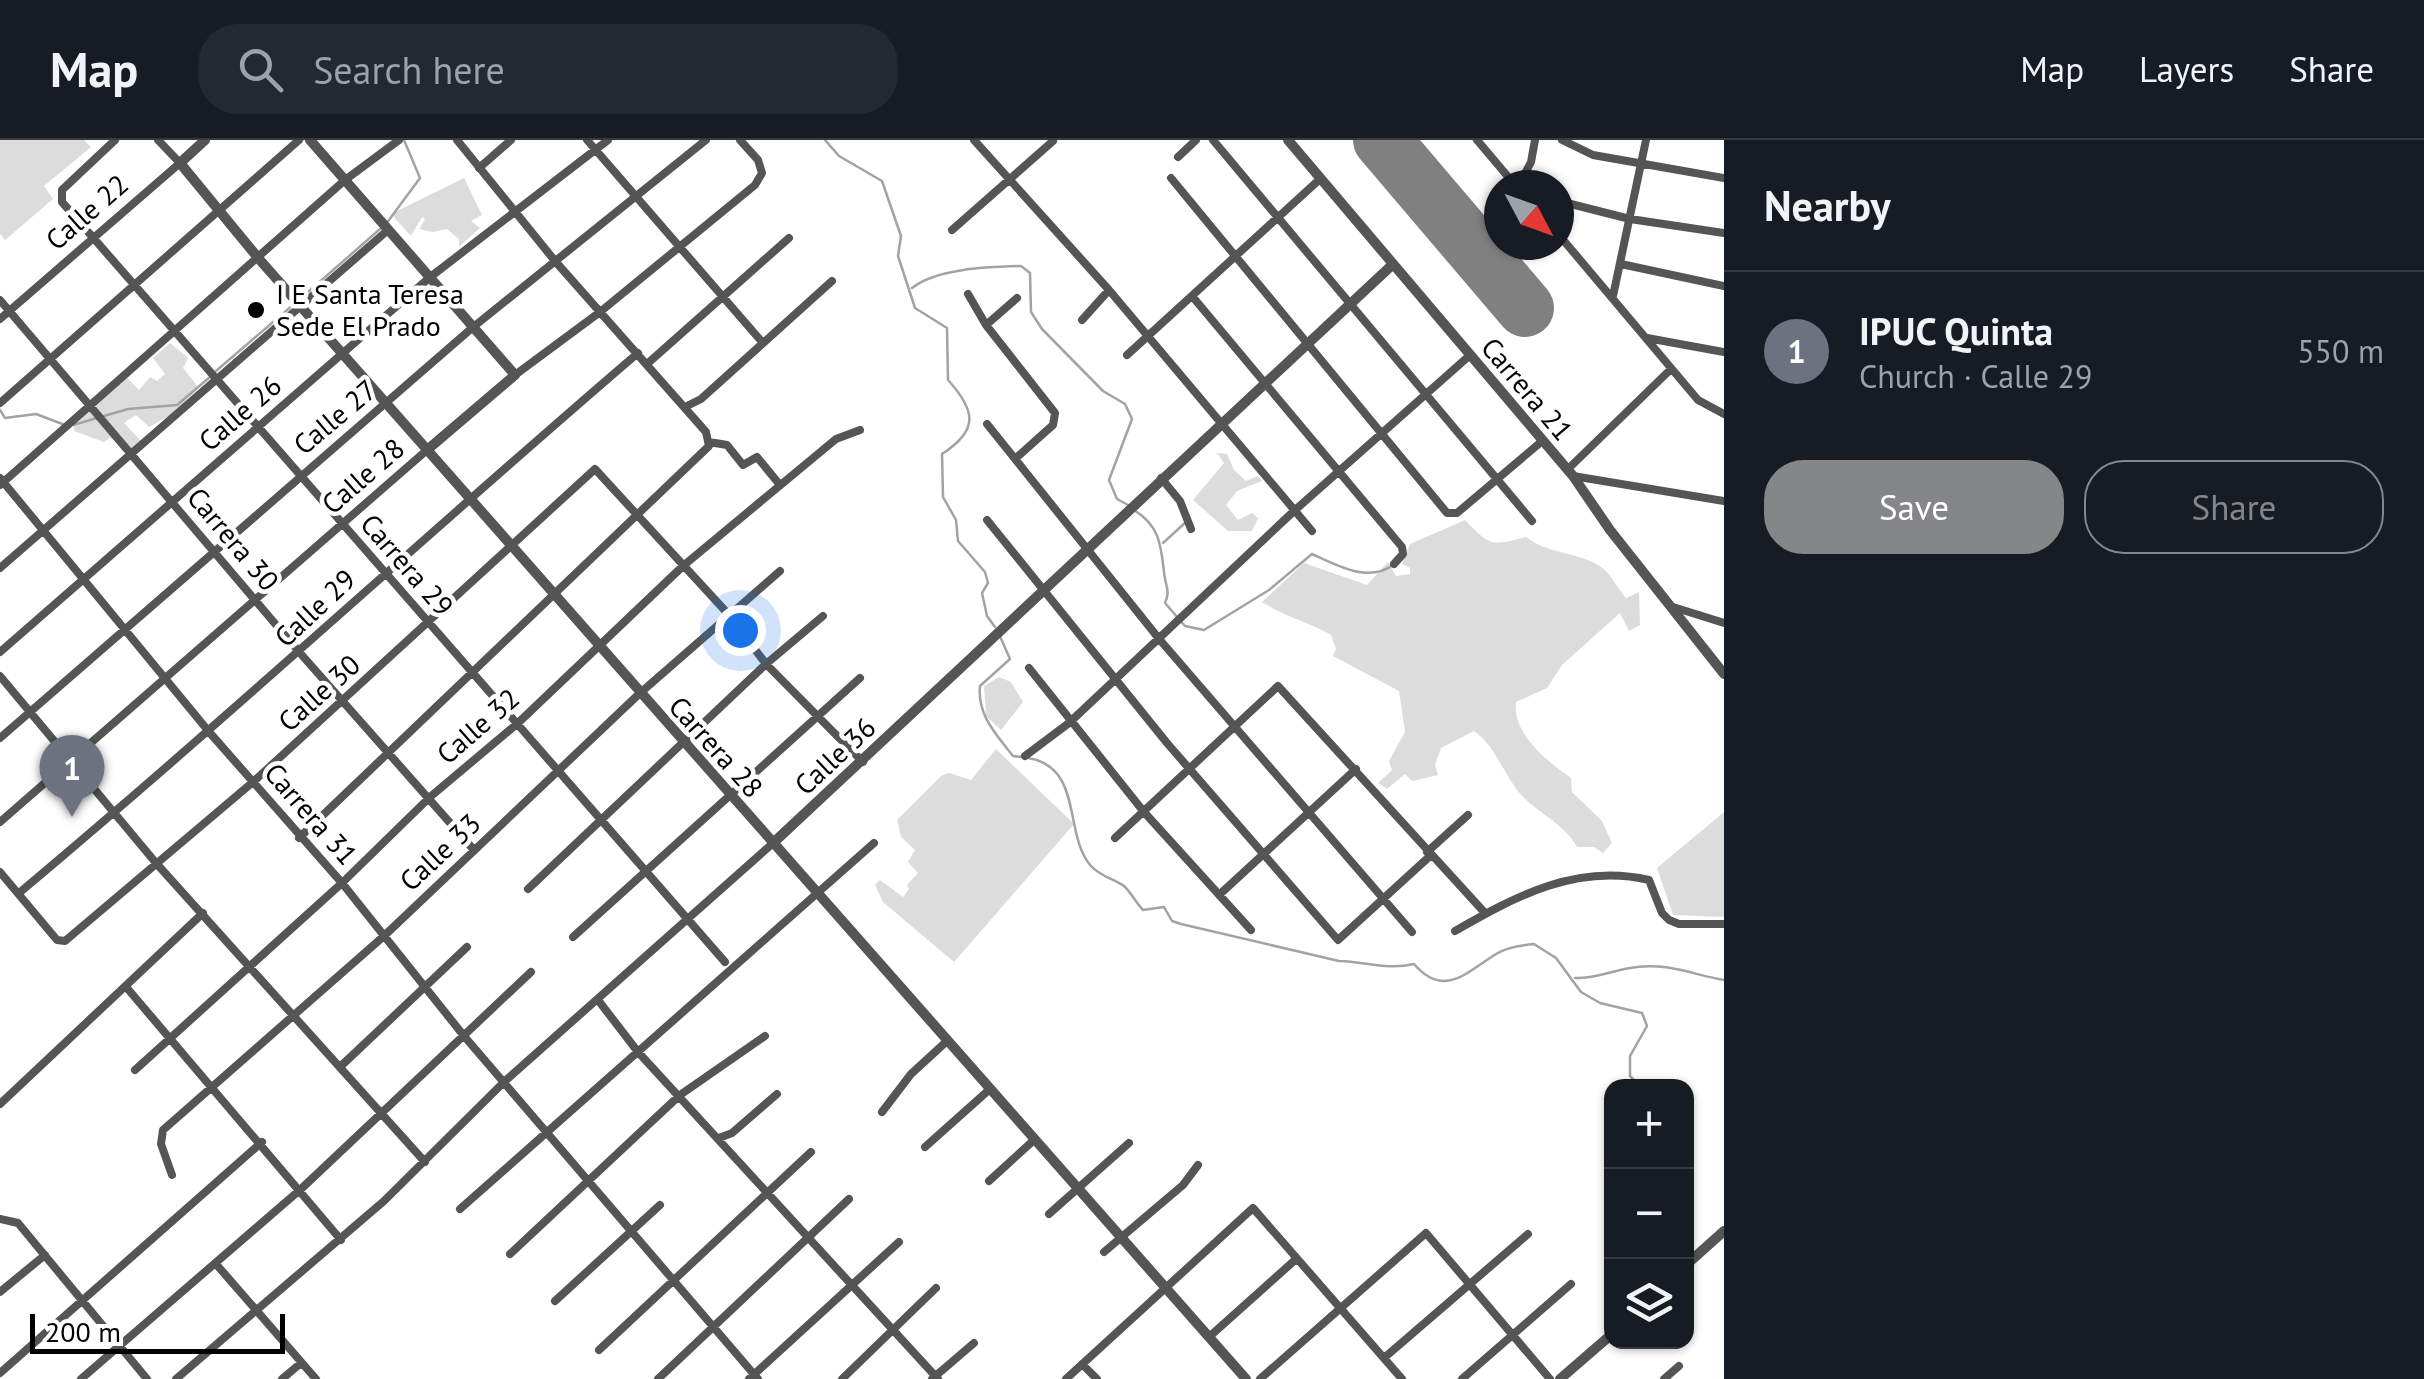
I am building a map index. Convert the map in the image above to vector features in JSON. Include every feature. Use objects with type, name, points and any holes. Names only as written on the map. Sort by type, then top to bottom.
[{"type":"street","name":"Carrera 29","points":[[115,140],[59,196],[178,330],[298,476],[725,962]]},
{"type":"street","name":"Carrera 28","points":[[158,140],[681,742],[1246,1379]]},
{"type":"street","name":"Calle 22","points":[[0,319],[205,140]]},
{"type":"street","points":[[0,403],[299,140]]},
{"type":"street","points":[[310,140],[515,375]]},
{"type":"street","points":[[1,482],[345,180],[399,140]]},
{"type":"street","points":[[457,140],[554,261],[684,407],[709,444],[727,446],[742,465],[757,457],[780,485]]},
{"type":"street","points":[[479,168],[511,140]]},
{"type":"street","points":[[587,140],[762,342]]},
{"type":"street","name":"Calle 26","points":[[0,652],[429,278],[608,140]]},
{"type":"street","name":"Calle 27","points":[[0,738],[472,328],[706,140]]},
{"type":"street","name":"Calle 28","points":[[0,822],[515,375],[600,312],[754,185],[762,172],[758,160],[740,140]]},
{"type":"street","points":[[974,140],[1012,178],[1148,335],[1220,426],[1312,531]]},
{"type":"street","points":[[1178,157],[1196,140]]},
{"type":"street","points":[[1213,140],[1532,521]]},
{"type":"street","name":"Carrera 21","points":[[1288,140],[1570,473],[1724,674]]},
{"type":"street","points":[[1477,140],[1504,170]]},
{"type":"street","points":[[1526,170],[1535,140]]},
{"type":"street","points":[[1562,140],[1593,155],[1724,178]]},
{"type":"street","points":[[1613,296],[1646,140]]},
{"type":"street","points":[[952,230],[1053,142]]},
{"type":"street","points":[[1171,178],[1451,515],[1541,442]]},
{"type":"street","points":[[1128,355],[1320,179]]},
{"type":"street","points":[[1574,205],[1630,220],[1724,233]]},
{"type":"street","points":[[0,568],[388,230]]},
{"type":"street","points":[[647,364],[789,238]]},
{"type":"street","points":[[1574,252],[1698,400],[1724,414]]},
{"type":"street","points":[[1621,264],[1724,286]]},
{"type":"street","name":"Calle 36","points":[[176,1379],[341,1240],[505,1082],[864,762],[1148,490],[1392,266]]},
{"type":"street","points":[[684,407],[701,399],[832,281]]},
{"type":"street","points":[[1082,320],[1109,290]]},
{"type":"street","points":[[968,294],[986,325],[1036,384],[1055,414],[1053,426],[1016,458]]},
{"type":"street","points":[[1192,296],[1402,547],[1403,554],[1394,564]]},
{"type":"street","points":[[986,325],[1017,298]]},
{"type":"street","name":"Carrera 30","points":[[0,300],[300,654],[474,850]]},
{"type":"street","points":[[1648,338],[1724,352]]},
{"type":"street","name":"Calle 29","points":[[19,894],[210,733],[468,498],[638,353]]},
{"type":"street","points":[[1025,756],[1116,681],[1294,511],[1469,356]]},
{"type":"street","points":[[1570,473],[1671,369]]},
{"type":"street","points":[[987,424],[1412,932]]},
{"type":"street","name":"Calle 32","points":[[135,1070],[342,883],[430,797],[518,723],[683,566],[836,439],[860,430]]},
{"type":"street","points":[[298,838],[638,517],[709,444]]},
{"type":"street","name":"Calle 30","points":[[19,894],[57,940],[65,942],[254,782],[595,469],[638,517]]},
{"type":"street","points":[[1570,473],[1724,501]]},
{"type":"street","points":[[1161,478],[1180,501],[1191,529]]},
{"type":"street","name":"Carrera 31","points":[[1,482],[754,1377]]},
{"type":"street","points":[[638,517],[730,616],[766,664],[864,762]]},
{"type":"street","points":[[987,520],[1189,769],[1338,940],[1468,815]]},
{"type":"street","name":"Calle 33","points":[[172,1175],[161,1144],[163,1130],[384,936],[640,694],[780,571]]},
{"type":"street","points":[[1673,607],[1724,623]]},
{"type":"street","points":[[528,889],[681,742],[823,616]]},
{"type":"street","points":[[1029,668],[1069,723],[1144,812],[1252,930]]},
{"type":"street","points":[[0,676],[156,863],[426,1162]]},
{"type":"street","points":[[573,937],[860,678]]},
{"type":"street","points":[[1116,838],[1278,686],[1485,914]]},
{"type":"street","points":[[1220,895],[1307,810],[1356,769]]},
{"type":"street","points":[[460,1208],[874,842]]},
{"type":"street","points":[[0,872],[19,894]]},
{"type":"street","points":[[1455,931],[1558,879],[1616,876],[1649,880],[1662,913],[1678,924],[1724,924]]},
{"type":"street","points":[[0,1104],[203,914]]},
{"type":"street","points":[[341,1066],[467,946]]},
{"type":"street","points":[[81,1379],[301,1188],[532,972]]},
{"type":"street","points":[[127,988],[262,1142],[341,1240]]},
{"type":"street","points":[[598,1000],[638,1052],[935,1378],[974,1344]]},
{"type":"street","points":[[510,1254],[680,1095],[765,1036]]},
{"type":"street","points":[[882,1112],[911,1074],[947,1041]]},
{"type":"street","points":[[926,1147],[990,1089]]},
{"type":"street","points":[[719,1138],[732,1133],[777,1094]]},
{"type":"street","points":[[989,1181],[1034,1140]]},
{"type":"street","points":[[0,1373],[262,1142]]},
{"type":"street","points":[[1050,1214],[1130,1142]]},
{"type":"street","points":[[598,1350],[811,1152]]},
{"type":"street","points":[[1104,1252],[1183,1185],[1198,1165]]},
{"type":"street","points":[[658,1379],[849,1198]]},
{"type":"street","points":[[555,1301],[660,1205]]},
{"type":"street","points":[[1066,1379],[1253,1208],[1402,1379]]},
{"type":"street","points":[[0,1219],[18,1223],[147,1379]]},
{"type":"street","points":[[1694,1259],[1724,1231]]},
{"type":"street","points":[[1260,1379],[1426,1233],[1550,1379]]},
{"type":"street","points":[[1384,1358],[1528,1234]]},
{"type":"street","points":[[754,1377],[899,1242]]},
{"type":"street","points":[[0,1292],[45,1255]]},
{"type":"street","points":[[1209,1337],[1295,1260]]},
{"type":"street","points":[[216,1264],[316,1379]]},
{"type":"street","points":[[1462,1379],[1571,1284]]},
{"type":"street","points":[[842,1379],[936,1288]]},
{"type":"street","points":[[1560,1379],[1604,1341]]},
{"type":"street","points":[[282,1379],[301,1364]]},
{"type":"street","points":[[1082,1364],[1097,1379]]},
{"type":"street","points":[[1664,1379],[1680,1366]]},
{"type":"shaded area","points":[[0,140],[84,140],[91,147],[44,186],[53,199],[5,240],[0,234]]},
{"type":"shaded area","points":[[464,178],[482,215],[471,221],[480,228],[459,247],[459,239],[447,229],[419,229],[425,219],[422,217],[411,236],[391,214]]},
{"type":"shaded area","points":[[170,343],[188,358],[183,368],[199,388],[171,415],[149,427],[136,415],[124,423],[141,441],[132,450],[110,438],[104,442],[74,431],[74,423],[126,377],[139,390],[150,377],[157,381],[165,374],[153,358]]},
{"type":"shaded area","points":[[1217,453],[1227,454],[1234,470],[1246,481],[1258,476],[1262,481],[1237,491],[1226,505],[1238,520],[1252,513],[1258,518],[1252,531],[1228,531],[1193,500],[1224,463]]},
{"type":"shaded area","points":[[1465,520],[1492,542],[1526,537],[1545,548],[1589,560],[1607,572],[1626,598],[1639,592],[1640,625],[1629,631],[1620,613],[1562,665],[1547,688],[1516,702],[1516,714],[1525,736],[1571,778],[1572,792],[1602,821],[1612,843],[1603,853],[1594,847],[1577,847],[1530,803],[1474,731],[1441,748],[1435,765],[1438,775],[1412,781],[1405,774],[1387,789],[1378,783],[1392,770],[1389,761],[1405,732],[1399,691],[1333,656],[1336,649],[1331,635],[1262,602],[1304,563],[1367,585],[1388,562],[1396,576],[1410,574],[1410,568],[1402,564],[1410,544]]},
{"type":"shaded area","points":[[999,677],[1011,682],[1023,702],[1001,730],[986,716],[984,686]]},
{"type":"shaded area","points":[[996,749],[1074,824],[954,962],[883,902],[875,885],[880,880],[903,897],[918,873],[908,862],[915,850],[901,837],[897,820],[941,776],[949,773],[971,780]]},
{"type":"shaded area","points":[[1724,812],[1724,917],[1673,915],[1657,868]]},
{"type":"waterway","points":[[386,224],[420,178],[404,140]]},
{"type":"waterway","points":[[825,140],[839,156],[882,181],[901,236],[898,256],[915,308],[947,328],[948,380],[964,401],[969,420],[962,437],[942,454],[943,497],[956,520],[958,541],[985,572],[988,583],[982,593],[987,616],[995,627]]},
{"type":"waterway","points":[[300,299],[380,229]]},
{"type":"waterway","points":[[912,288],[935,276],[964,270],[1021,266],[1030,273],[1031,312],[1042,329],[1103,391],[1125,404],[1132,419],[1109,480],[1117,499],[1128,505]]},
{"type":"waterway","points":[[216,371],[293,305]]},
{"type":"waterway","points":[[73,425],[128,409],[177,405],[210,377]]},
{"type":"waterway","points":[[0,410],[5,418],[36,414],[65,425]]},
{"type":"waterway","points":[[1134,510],[1158,537],[1168,591],[1165,603],[1185,626],[1204,630],[1269,590],[1312,554],[1363,573],[1393,565]]},
{"type":"waterway","points":[[1163,543],[1186,522]]},
{"type":"waterway","points":[[999,634],[1010,659],[980,686],[981,706],[1000,740],[1013,756],[1021,757]]},
{"type":"waterway","points":[[1028,758],[1046,764],[1058,774],[1077,837],[1091,866],[1124,886],[1143,910],[1164,907],[1172,921],[1181,924],[1339,961],[1386,966],[1414,964],[1435,980],[1445,981],[1465,974],[1500,952],[1534,944],[1556,958],[1581,992],[1600,1003],[1642,1013],[1647,1026],[1630,1056],[1633,1079]]},
{"type":"waterway","points":[[1575,978],[1649,966],[1724,980]]},
{"type":"runway","points":[[1382,140],[1525,308]]},
{"type":"place","name":"I E Santa Teresa Sede El Prado","points":[[256,310]]},
{"type":"place","name":"IPUC Quinta","points":[[72,817]]}]
